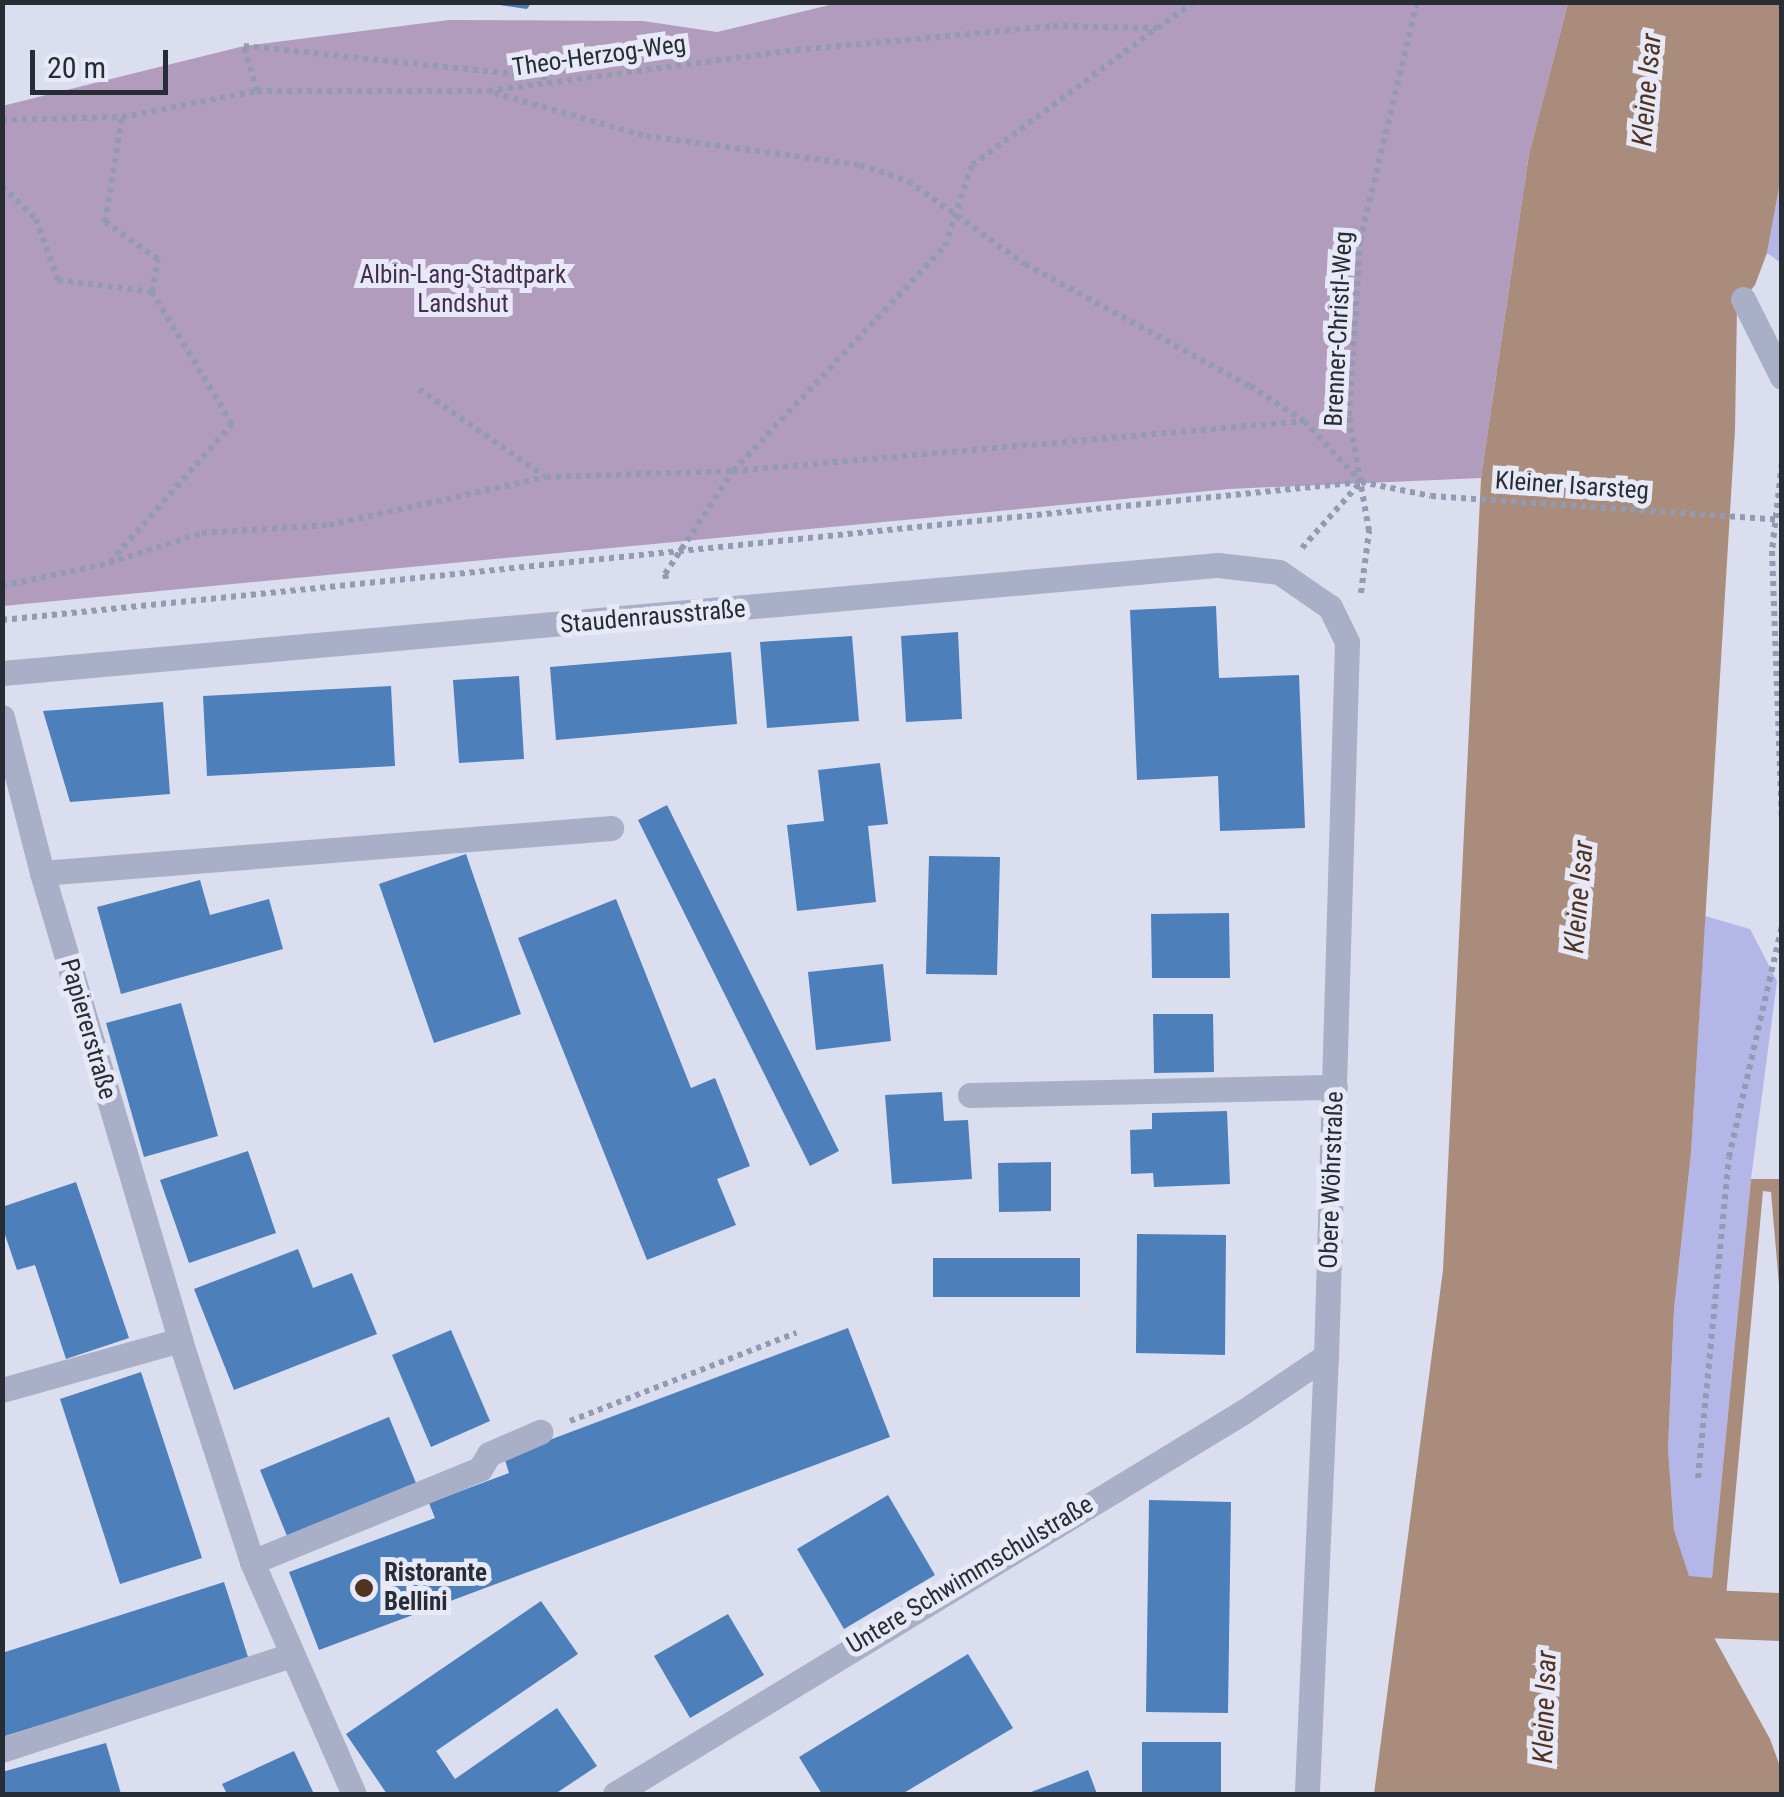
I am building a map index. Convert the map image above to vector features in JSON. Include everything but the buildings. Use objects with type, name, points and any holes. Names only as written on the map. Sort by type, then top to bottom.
[{"type":"street","points":[[1743,299],[1782,377]]},
{"type":"street","name":"Staudenrausstraße","points":[[2,673],[1218,565],[1289,578]]},
{"type":"street","points":[[1289,578],[1330,607],[1347,642]]},
{"type":"street","name":"Obere Wöhrstraße","points":[[1307,1794],[1326,1356],[1347,642]]},
{"type":"street","name":"Papiererstraße","points":[[2,717],[42,873],[180,1340],[252,1562],[354,1794]]},
{"type":"street","points":[[42,873],[610,828]]},
{"type":"street","points":[[970,1095],[1335,1087]]},
{"type":"street","points":[[2,1390],[180,1340]]},
{"type":"street","name":"Untere Schwimmschulstraße","points":[[615,1794],[1243,1412],[1326,1356]]},
{"type":"street","points":[[480,1469],[489,1454],[540,1432]]},
{"type":"street","points":[[252,1562],[480,1469],[508,1469]]},
{"type":"street","points":[[2,1750],[292,1655]]},
{"type":"path","points":[[670,616],[666,574],[732,471],[946,246],[972,165],[1194,2]]},
{"type":"path","name":"Brenner-Christl-Weg","points":[[1347,642],[1361,594],[1369,531],[1350,416],[1360,241],[1418,2]]},
{"type":"path","name":"Theo-Herzog-Weg","points":[[2,120],[122,117],[257,91],[488,92],[796,50],[1053,26],[1157,28]]},
{"type":"path","points":[[257,91],[244,46],[563,79]]},
{"type":"path","points":[[488,92],[646,136],[860,165],[908,181],[1025,264],[1250,386],[1304,421],[1361,482],[1289,578]]},
{"type":"path","points":[[109,563],[232,424],[152,292],[158,259],[106,222],[122,117]]},
{"type":"path","points":[[2,186],[36,219],[58,280],[152,292]]},
{"type":"path","points":[[420,389],[546,477]]},
{"type":"path","points":[[2,586],[109,563],[202,533],[328,525],[546,477],[732,471],[1304,421]]},
{"type":"path","points":[[1782,464],[1777,550],[1782,824]]},
{"type":"path","name":"Kleiner Isarsteg","points":[[2,620],[1361,482],[1431,496],[1782,520]]},
{"type":"path","points":[[1698,1478],[1729,1158],[1782,925]]},
{"type":"path","points":[[540,1432],[796,1333]]},
{"type":"green space","name":"Albin-Lang-Stadtpark Landshut","points":[[842,2],[1568,3],[1529,154],[1481,478],[1229,489],[3,606],[2,106],[244,46],[449,20],[643,21],[717,32]]},
{"type":"sand","points":[[1781,177],[1781,263],[1767,253]]},
{"type":"sand","points":[[1705,916],[1750,929],[1777,981],[1751,1179],[1712,1578],[1689,1577],[1674,1530],[1668,1449],[1674,1311],[1691,1153]]},
{"type":"water","name":"Kleine Isar","points":[[1568,3],[1781,3],[1781,177],[1767,253],[1755,285],[1737,307],[1735,430],[1691,1153],[1674,1310],[1668,1449],[1674,1530],[1689,1576],[1712,1578],[1751,1179],[1781,1179],[1781,1308],[1771,1192],[1763,1191],[1726,1597],[1709,1597],[1716,1607],[1707,1614],[1706,1623],[1770,1739],[1781,1769],[1781,1794],[1374,1794],[1443,1270],[1481,478],[1529,154]]},
{"type":"waterway","points":[[1707,1614],[1782,1617]]},
{"type":"place","name":"Ristorante Bellini","points":[[364,1588]]}]
